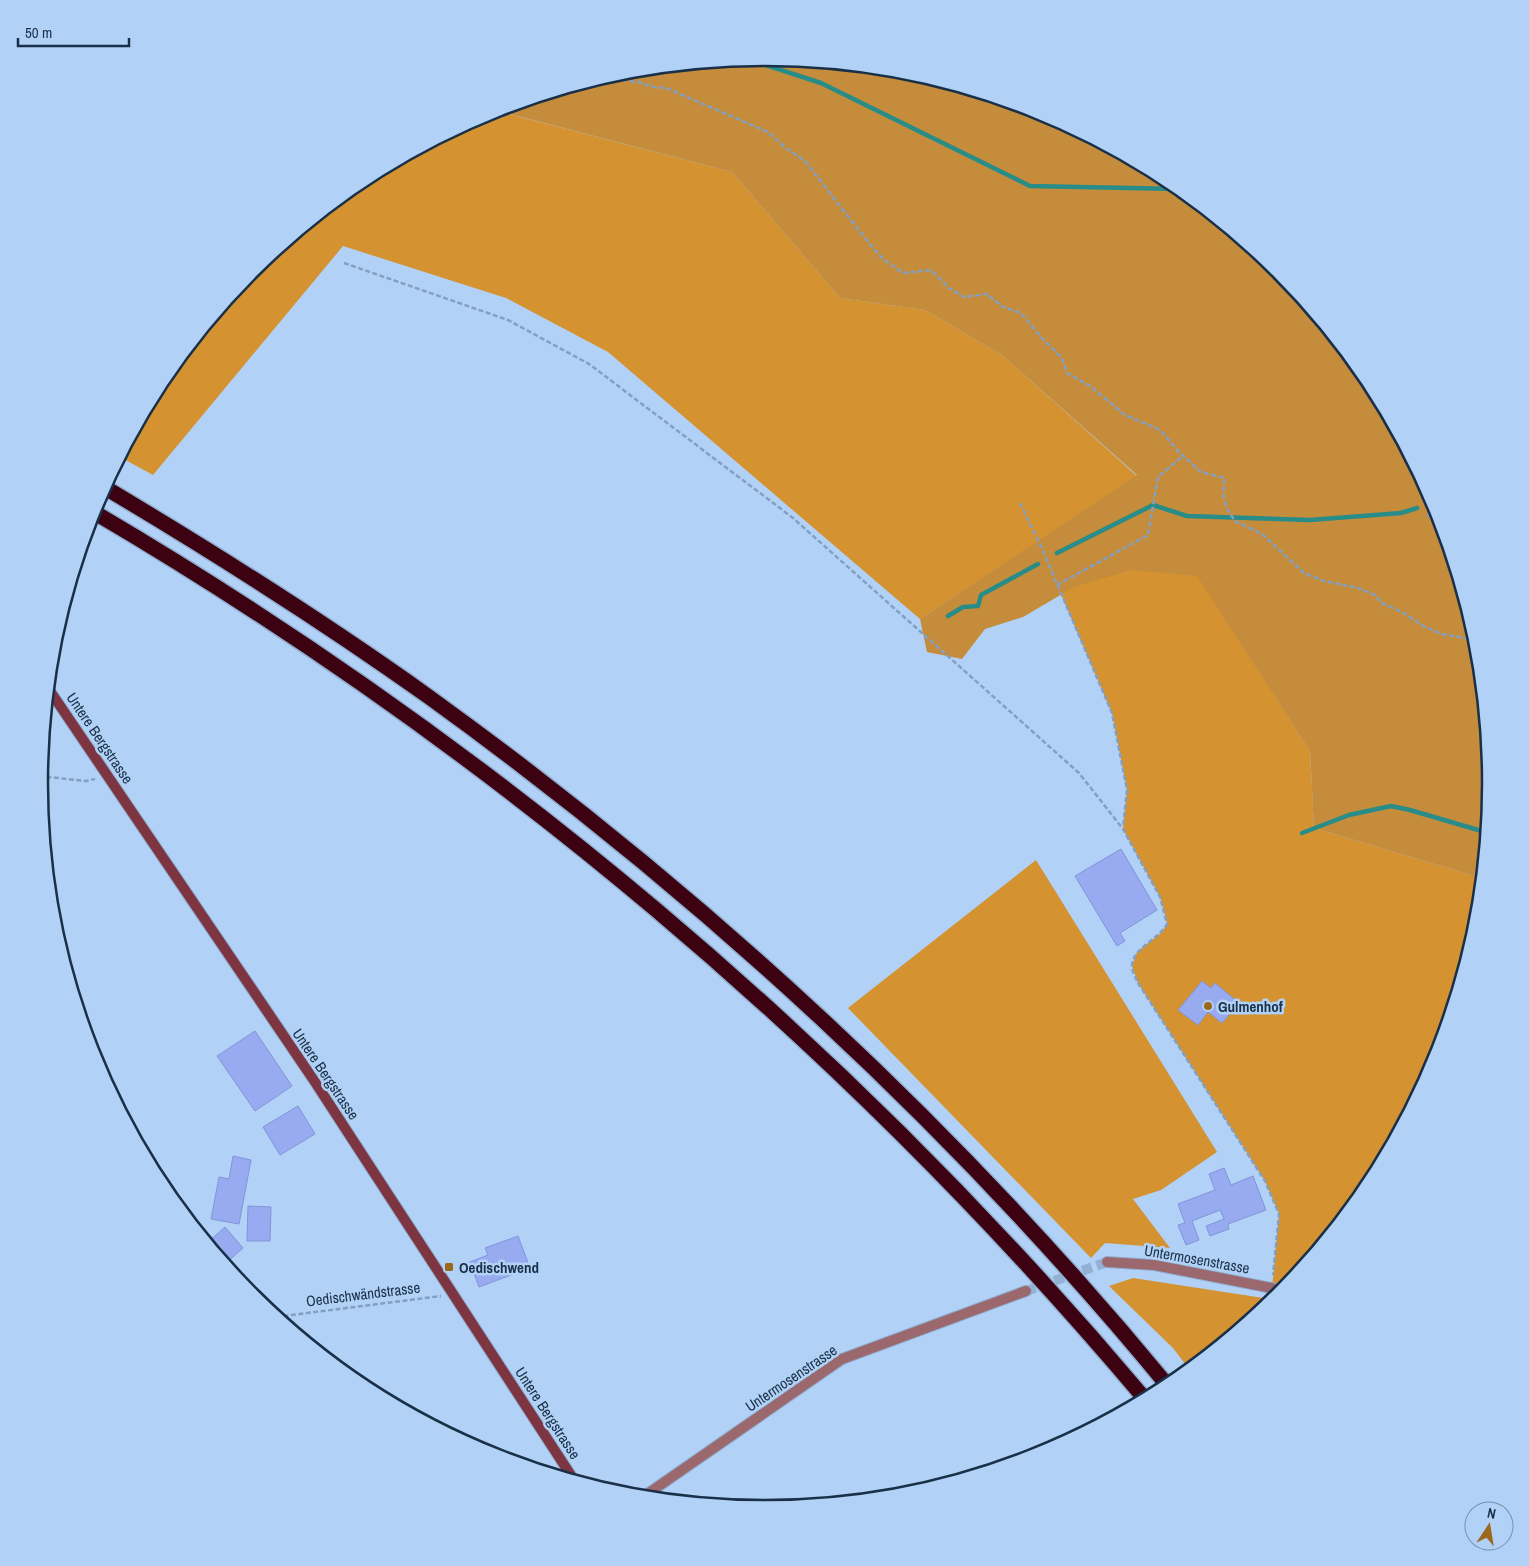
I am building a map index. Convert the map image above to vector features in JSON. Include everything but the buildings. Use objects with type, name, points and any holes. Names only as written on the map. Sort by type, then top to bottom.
[{"type":"highway","points":[[110,491],[257,581],[428,696],[576,809],[690,902],[807,1006],[938,1133],[1066,1268],[1162,1379]]},
{"type":"highway","points":[[100,516],[223,591],[384,699],[517,797],[640,895],[769,1008],[906,1139],[1022,1260],[1106,1353],[1140,1394]]},
{"type":"main road","name":"Untere Bergstrasse","points":[[53,696],[314,1082],[569,1473]]},
{"type":"street","name":"Untermosenstrasse","points":[[1107,1262],[1154,1265],[1272,1289]]},
{"type":"street","name":"Untermosenstrasse","points":[[652,1491],[842,1360],[1026,1291]]},
{"type":"path","points":[[623,80],[666,88],[768,132],[805,161],[883,259],[904,273],[931,270],[949,288],[964,297],[987,294],[1003,307],[1021,313],[1062,358],[1067,372],[1090,386],[1125,415],[1164,433],[1183,456],[1201,472],[1225,478],[1223,494],[1227,509],[1235,521],[1262,534],[1304,573],[1324,581],[1358,588],[1375,595],[1382,603],[1402,612],[1425,627],[1442,634],[1467,638]]},
{"type":"path","points":[[344,263],[508,320],[589,364],[793,518],[1079,773],[1123,829],[1160,897],[1167,924],[1162,932],[1137,952],[1132,966],[1138,984],[1265,1181],[1279,1214],[1277,1284]]},
{"type":"path","points":[[1057,585],[1148,535],[1158,477],[1183,456]]},
{"type":"path","points":[[1020,502],[1112,713],[1127,790],[1123,829]]},
{"type":"path","points":[[48,777],[86,781],[108,776]]},
{"type":"path","name":"Oedischwändstrasse","points":[[285,1316],[453,1294]]},
{"type":"shaded area","points":[[764,66],[858,72],[904,80],[950,90],[995,104],[1082,140],[1123,162],[1201,214],[1271,276],[1304,310],[1361,385],[1408,466],[1427,509],[1443,553],[1457,597],[1468,643],[1480,736],[1482,783],[1475,876],[1314,828],[1310,751],[1197,576],[1131,570],[1074,587],[1023,617],[985,629],[962,659],[927,652],[920,619],[1137,475],[1002,355],[925,310],[840,298],[732,172],[509,114],[579,90],[671,72]]},
{"type":"shaded area","points":[[509,114],[732,172],[840,298],[925,310],[1002,355],[1137,476],[920,619],[608,352],[506,298],[343,246],[153,475],[125,459],[168,385],[225,310],[258,276],[328,214],[366,187],[406,162],[447,140]]},
{"type":"shaded area","points":[[1121,560],[1198,576],[1310,751],[1314,828],[1475,876],[1468,923],[1457,969],[1427,1057],[1408,1100],[1361,1181],[1304,1256],[1273,1288],[1279,1214],[1265,1181],[1138,983],[1132,966],[1137,952],[1162,932],[1167,924],[1160,897],[1123,829],[1127,790],[1112,713],[1057,585]]},
{"type":"shaded area","points":[[1036,860],[1217,1152],[1161,1190],[1133,1199],[1170,1248],[1105,1243],[1091,1258],[848,1008]]},
{"type":"shaded area","points":[[1133,1278],[1263,1298],[1237,1322],[1185,1364],[1173,1348],[1109,1286]]},
{"type":"waterway","points":[[769,66],[821,83],[1030,186],[1165,189]]},
{"type":"waterway","points":[[1057,553],[1153,505],[1187,516],[1310,520],[1401,513],[1417,508]]},
{"type":"waterway","points":[[948,616],[963,607],[978,606],[981,595],[1038,564]]},
{"type":"waterway","points":[[1302,833],[1349,815],[1391,806],[1480,831]]},
{"type":"tunnel","points":[[1026,1291],[1107,1262]]},
{"type":"place","name":"Gulmenhof","points":[[1208,1006]]},
{"type":"place","name":"Oedischwend","points":[[449,1267]]}]
